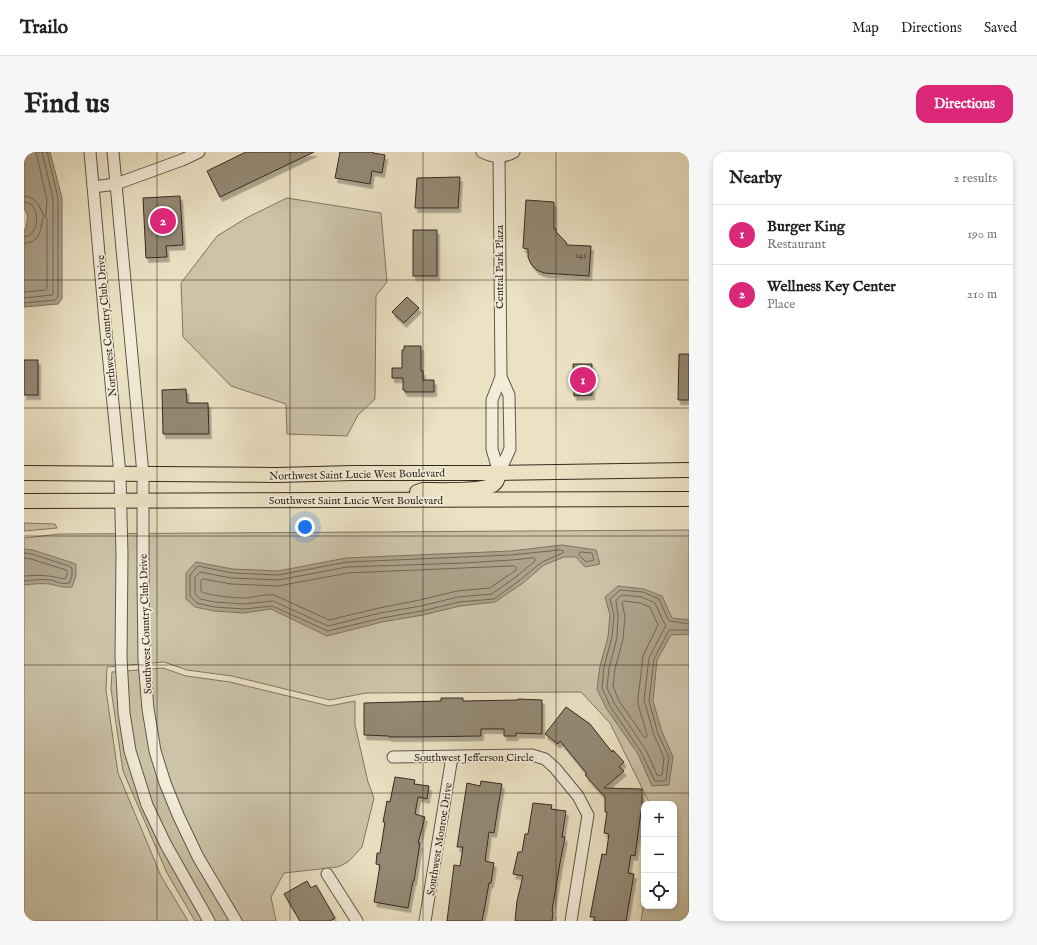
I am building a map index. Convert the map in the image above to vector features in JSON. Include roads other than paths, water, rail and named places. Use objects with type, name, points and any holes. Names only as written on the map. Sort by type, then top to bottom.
[{"type":"main road","name":"Northwest Saint Lucie West Boulevard","points":[[24,473],[276,475],[689,470]]},
{"type":"main road","points":[[390,500],[422,490],[482,489],[493,485],[497,481],[499,473]]},
{"type":"main road","name":"Southwest Saint Lucie West Boulevard","points":[[24,501],[689,499]]},
{"type":"street","name":"Northwest Country Club Drive","points":[[90,152],[120,474],[121,500]]},
{"type":"street","name":"Northwest Country Club Drive","points":[[113,152],[143,474],[142,500]]},
{"type":"street","points":[[93,187],[116,184],[182,160],[199,152]]},
{"type":"street","points":[[482,152],[490,156],[499,157],[508,156],[514,152]]},
{"type":"street","name":"Central Park Plaza","points":[[499,157],[501,377],[492,400],[492,449],[499,473]]},
{"type":"street","name":"Central Park Plaza","points":[[499,473],[510,449],[509,395],[501,377]]},
{"type":"street","name":"Southwest Country Club Drive","points":[[121,500],[121,657],[124,713],[130,751],[147,805],[166,845],[208,921]]},
{"type":"street","name":"Southwest Country Club Drive","points":[[142,500],[144,660],[148,709],[155,751],[165,783],[198,857],[236,921]]},
{"type":"street","name":"Southwest Jefferson Circle","points":[[393,757],[532,755],[545,759],[555,768],[578,796],[588,815],[571,921]]},
{"type":"street","name":"Southwest Monroe Drive","points":[[426,921],[452,757]]},
{"type":"street","points":[[327,874],[357,921]]},
{"type":"water","points":[[24,152],[50,152],[62,198],[62,299],[58,304],[24,307],[24,230],[26,228],[28,216],[24,208]]},
{"type":"water","points":[[562,545],[596,550],[600,564],[585,567],[576,557],[564,557],[544,565],[523,583],[495,602],[460,606],[423,615],[382,622],[327,636],[271,609],[244,613],[214,611],[195,607],[186,599],[186,573],[196,562],[232,569],[278,571],[346,558],[511,551]]},
{"type":"water","points":[[24,549],[33,550],[76,564],[76,576],[72,587],[63,587],[50,584],[24,585]]},
{"type":"water","points":[[618,586],[644,589],[662,596],[672,618],[689,620],[689,634],[671,635],[657,660],[653,701],[662,732],[673,757],[669,785],[652,786],[638,754],[606,708],[597,689],[600,666],[608,637],[610,615],[605,597]]},
{"type":"place","name":"Wellness Key Center","points":[[163,221]]},
{"type":"place","name":"Burger King","points":[[583,380]]}]
